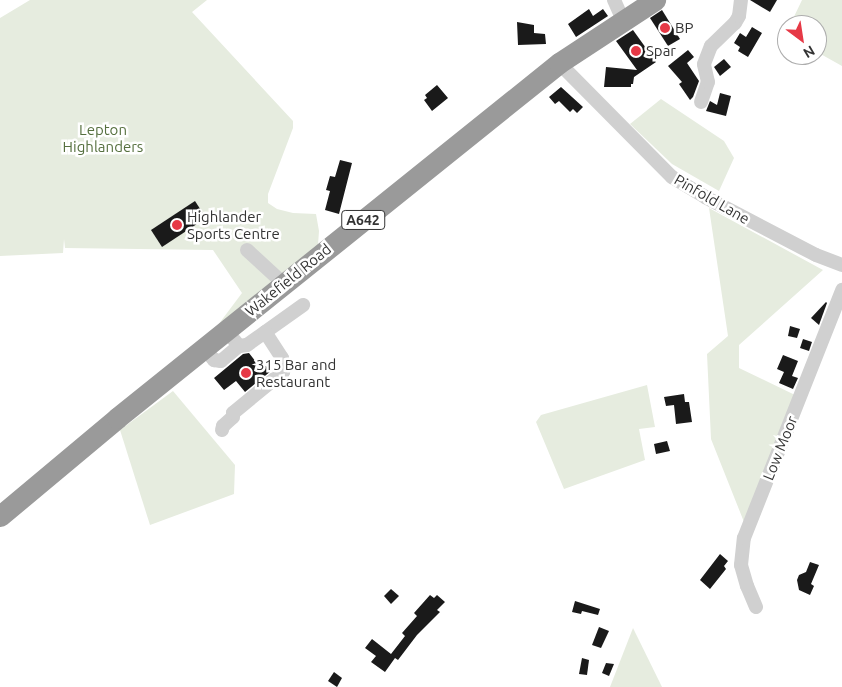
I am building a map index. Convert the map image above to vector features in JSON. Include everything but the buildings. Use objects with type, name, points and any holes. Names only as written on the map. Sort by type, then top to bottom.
[{"type":"highway","name":"Wakefield Road","points":[[0,516],[204,348],[232,338],[284,284],[559,63],[655,0]]},
{"type":"street","points":[[614,0],[623,20]]},
{"type":"street","points":[[701,102],[708,82],[704,64],[711,46],[735,23],[739,16],[741,0]]},
{"type":"street","name":"Pinfold Lane","points":[[559,63],[672,177],[705,197],[816,255],[842,266]]},
{"type":"street","points":[[247,250],[284,284]]},
{"type":"street","name":"Low Moor","points":[[756,607],[741,565],[744,538],[842,290]]},
{"type":"street","points":[[232,338],[247,345],[303,305]]},
{"type":"street","points":[[222,430],[223,426],[233,417],[233,413],[283,372],[282,358],[265,332]]},
{"type":"green space","name":"Lepton Highlanders","points":[[30,0],[207,0],[192,12],[293,121],[293,128],[268,194],[268,203],[277,209],[293,213],[316,214],[319,231],[318,245],[215,329],[242,293],[213,250],[65,248],[64,239],[63,253],[0,256],[0,18]]},
{"type":"green space","points":[[802,0],[842,0],[842,66],[827,58],[827,15],[795,15]]},
{"type":"green space","points":[[661,99],[724,141],[734,158],[719,191],[672,164],[630,124]]},
{"type":"green space","points":[[709,208],[823,270],[739,345],[739,368],[795,395],[744,522],[711,439],[707,354],[728,336]]},
{"type":"green space","points":[[647,385],[655,427],[639,429],[645,460],[564,489],[536,422],[541,415]]},
{"type":"green space","points":[[173,391],[235,465],[234,494],[150,525],[120,430]]},
{"type":"green space","points":[[633,628],[662,687],[610,687]]},
{"type":"place","name":"BP","points":[[665,28]]},
{"type":"place","name":"Spar","points":[[636,51]]},
{"type":"place","name":"Highlander Sports Centre","points":[[177,225]]},
{"type":"place","name":"315 Bar and Restaurant","points":[[246,373]]}]
